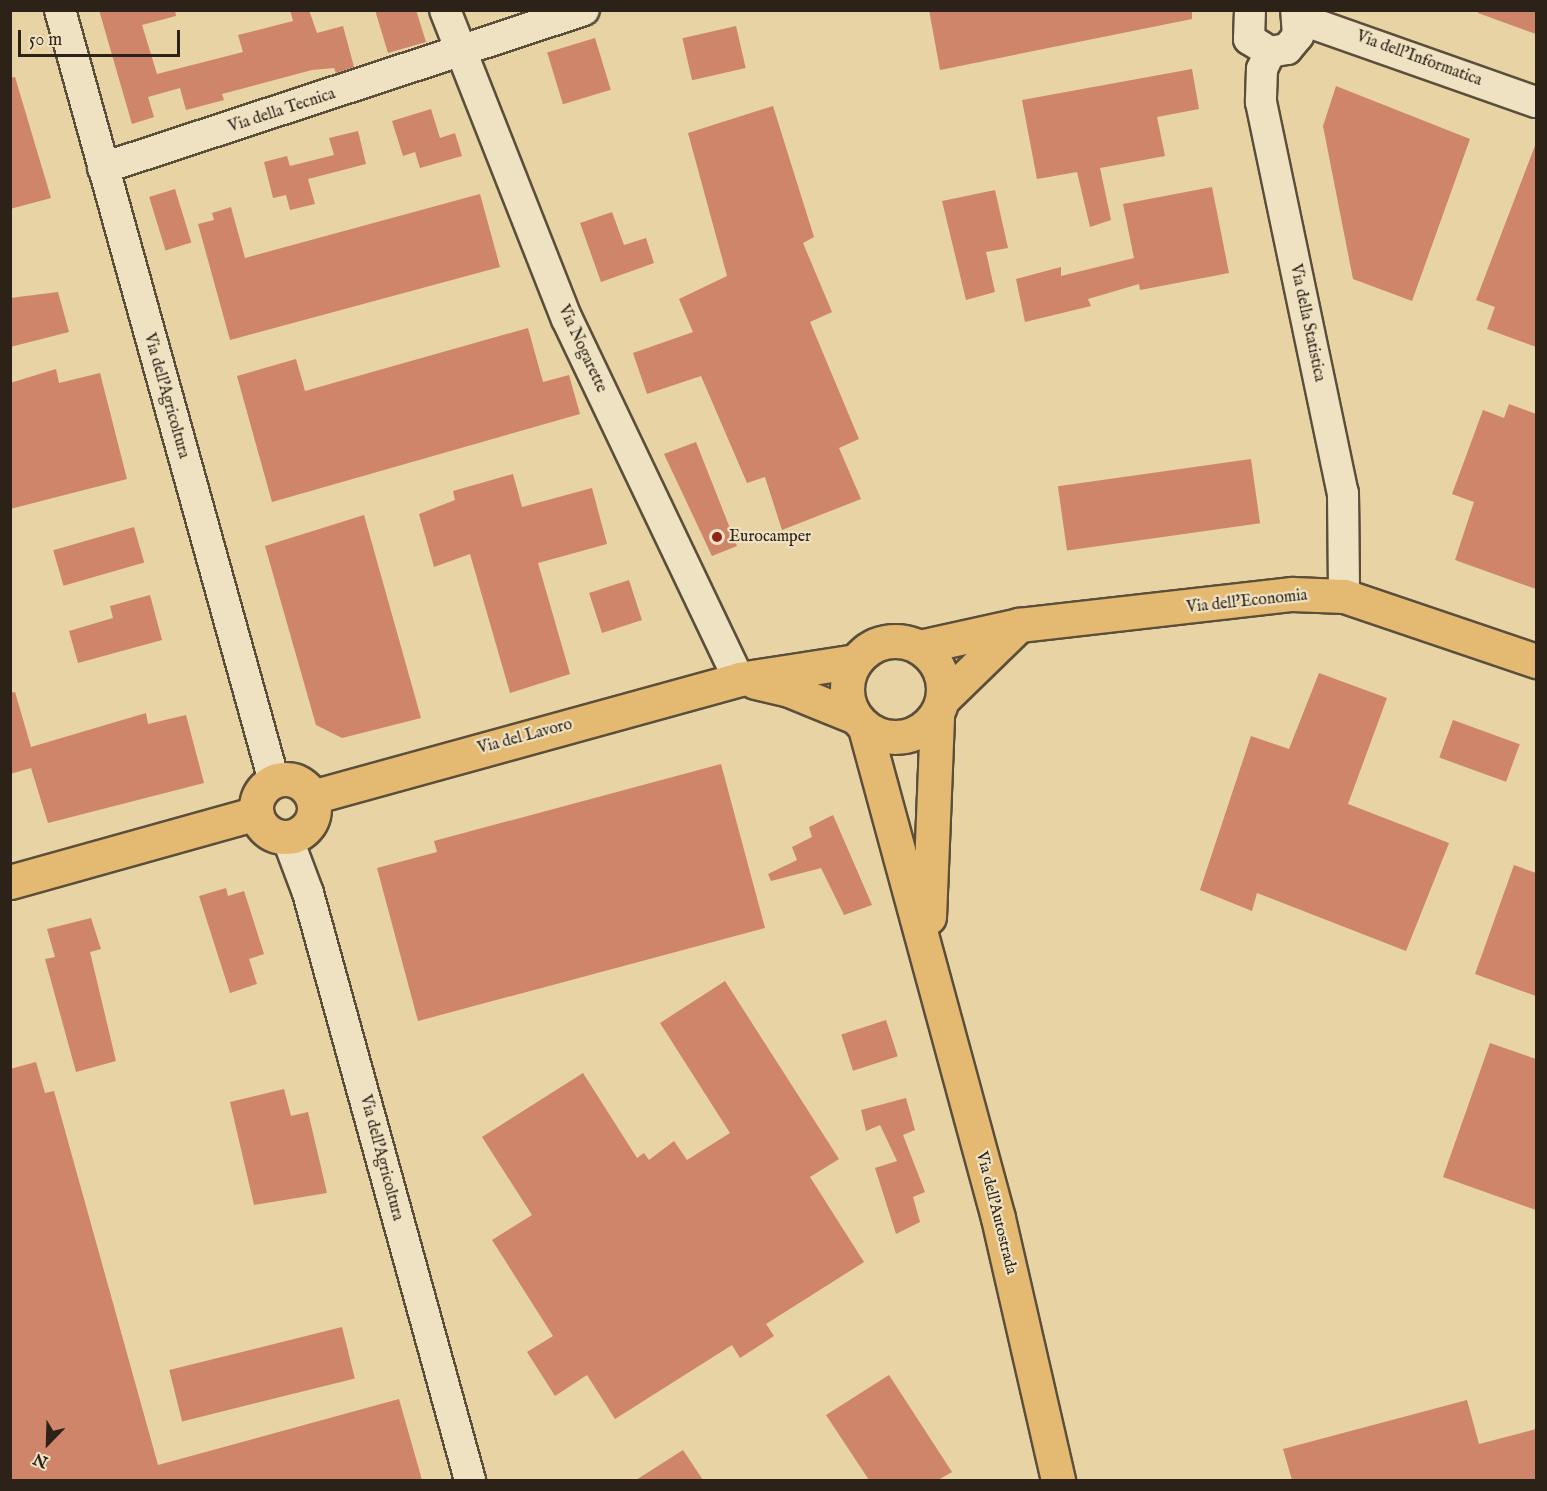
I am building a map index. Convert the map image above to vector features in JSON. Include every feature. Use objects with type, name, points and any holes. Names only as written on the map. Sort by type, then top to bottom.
[{"type":"main road","name":"Via dell'Economia","points":[[919,646],[1019,625],[1292,594],[1344,596],[1536,661]]},
{"type":"main road","points":[[860,722],[879,736],[912,736],[1019,625]]},
{"type":"main road","points":[[856,661],[879,644],[919,646]]},
{"type":"main road","name":"Via dell'Autostrada","points":[[919,646],[939,668],[940,707],[928,946]]},
{"type":"main road","name":"Via del Lavoro","points":[[312,797],[739,679],[856,661]]},
{"type":"main road","name":"Via dell'Autostrada","points":[[856,661],[846,689],[860,722],[928,946],[1058,1480]]},
{"type":"main road","name":"Via del Lavoro","points":[[739,679],[789,690],[860,722]]},
{"type":"main road","points":[[292,780],[312,797],[310,823],[287,837],[264,828],[257,813],[262,791],[274,781],[292,780]]},
{"type":"main road","points":[[10,882],[257,813]]},
{"type":"street","name":"Via dell'Agricoltura","points":[[60,10],[274,781]]},
{"type":"street","name":"Via Nogarette","points":[[445,10],[460,53],[567,319],[739,679]]},
{"type":"street","name":"Via della Tecnica","points":[[103,168],[460,53],[584,10]]},
{"type":"street","points":[[1250,10],[1249,39],[1270,52],[1293,44],[1298,15]]},
{"type":"street","name":"Via dell'Informatica","points":[[1298,15],[1536,102]]},
{"type":"street","name":"Via della Statistica","points":[[1270,52],[1262,69],[1261,102],[1343,493],[1344,596]]},
{"type":"street","name":"Via dell'Agricoltura","points":[[287,837],[308,893],[470,1480]]},
{"type":"building","points":[[99,10],[175,10],[176,16],[142,25],[157,74],[243,52],[238,35],[293,21],[290,10],[309,10],[317,33],[343,26],[354,67],[336,73],[334,68],[312,70],[222,94],[224,100],[186,110],[180,88],[148,97],[154,117],[132,124]]},
{"type":"building","points":[[375,10],[416,10],[426,42],[388,53]]},
{"type":"building","points":[[929,10],[1192,10],[1192,19],[940,70]]},
{"type":"building","points":[[1479,10],[1536,10],[1536,34],[1478,13]]},
{"type":"building","points":[[736,26],[746,68],[692,80],[682,38]]},
{"type":"building","points":[[595,38],[611,90],[563,104],[547,53]]},
{"type":"building","points":[[1192,69],[1199,109],[1157,117],[1165,156],[1100,168],[1111,220],[1090,227],[1077,172],[1037,179],[1022,100]]},
{"type":"building","points":[[15,77],[51,198],[10,209],[10,78]]},
{"type":"building","points":[[1336,86],[1470,139],[1412,301],[1353,279],[1323,126]]},
{"type":"building","points":[[773,106],[814,237],[803,243],[832,312],[810,322],[859,439],[839,448],[861,499],[782,530],[765,477],[747,483],[701,376],[647,394],[633,353],[693,332],[679,299],[727,276],[688,133]]},
{"type":"building","points":[[431,109],[440,138],[455,133],[462,156],[420,168],[415,152],[403,156],[392,121]]},
{"type":"building","points":[[358,131],[366,164],[308,179],[315,204],[290,210],[286,195],[273,198],[264,162],[287,156],[290,166],[334,155],[329,138]]},
{"type":"building","points":[[1536,143],[1536,347],[1487,329],[1495,307],[1476,300]]},
{"type":"building","points":[[1212,187],[1229,273],[1140,290],[1139,284],[1088,299],[1091,306],[1025,322],[1016,279],[1061,267],[1061,276],[1134,258],[1123,204]]},
{"type":"building","points":[[175,189],[191,243],[166,250],[149,197]]},
{"type":"building","points":[[995,190],[1008,248],[986,252],[995,292],[966,300],[942,201]]},
{"type":"building","points":[[480,194],[500,267],[230,340],[198,224],[214,220],[212,213],[231,207],[245,258]]},
{"type":"building","points":[[612,212],[624,245],[646,238],[654,263],[601,282],[580,223]]},
{"type":"building","points":[[58,292],[69,332],[10,347],[10,298]]},
{"type":"building","points":[[528,328],[543,382],[569,375],[580,414],[272,502],[237,376],[296,359],[305,391]]},
{"type":"building","points":[[56,369],[59,383],[100,373],[127,479],[10,509],[10,383]]},
{"type":"building","points":[[1509,404],[1536,414],[1536,589],[1455,560],[1474,502],[1452,494],[1483,410],[1504,418]]},
{"type":"building","points":[[696,442],[737,546],[712,556],[664,454]]},
{"type":"building","points":[[1251,459],[1260,523],[1067,551],[1058,486]]},
{"type":"building","points":[[513,474],[522,507],[592,488],[607,544],[538,563],[570,674],[510,693],[470,554],[434,567],[419,514],[455,500],[453,491]]},
{"type":"building","points":[[364,515],[421,718],[342,738],[316,725],[265,546]]},
{"type":"building","points":[[134,527],[144,563],[63,586],[53,550]]},
{"type":"building","points":[[629,580],[642,620],[602,633],[589,593]]},
{"type":"building","points":[[150,595],[162,640],[78,663],[69,631],[113,618],[110,606]]},
{"type":"building","points":[[1319,673],[1387,698],[1348,804],[1449,843],[1406,951],[1257,893],[1252,911],[1200,890],[1251,736],[1289,749]]},
{"type":"building","points":[[15,692],[31,747],[146,713],[148,724],[186,715],[204,783],[48,823],[31,768],[10,774],[10,693]]},
{"type":"building","points":[[1453,720],[1520,744],[1506,782],[1439,758]]},
{"type":"building","points":[[721,764],[765,928],[418,1021],[377,868],[437,852],[434,841]]},
{"type":"building","points":[[833,815],[872,905],[844,915],[821,868],[771,881],[768,874],[797,860],[792,847],[812,837],[809,827]]},
{"type":"building","points":[[1514,865],[1536,873],[1536,996],[1475,974]]},
{"type":"building","points":[[226,888],[228,896],[244,891],[264,954],[249,959],[257,984],[230,993],[199,896]]},
{"type":"building","points":[[91,918],[101,949],[90,952],[116,1061],[76,1072],[45,959],[55,957],[47,929]]},
{"type":"building","points":[[725,981],[839,1159],[810,1177],[864,1262],[766,1324],[774,1336],[740,1358],[732,1345],[615,1419],[587,1375],[555,1396],[527,1352],[553,1336],[492,1240],[532,1215],[482,1137],[583,1073],[637,1158],[644,1153],[649,1160],[674,1141],[687,1160],[730,1133],[660,1023]]},
{"type":"building","points":[[886,1020],[898,1056],[853,1071],[841,1035]]},
{"type":"building","points":[[1490,1043],[1536,1059],[1536,1210],[1443,1177]]},
{"type":"building","points":[[36,1062],[45,1093],[54,1091],[158,1465],[399,1399],[422,1480],[10,1480],[10,1069]]},
{"type":"building","points":[[284,1089],[291,1116],[308,1112],[327,1193],[254,1205],[230,1102]]},
{"type":"building","points":[[906,1098],[915,1130],[903,1135],[925,1192],[913,1197],[920,1222],[896,1234],[875,1168],[897,1161],[880,1125],[866,1131],[861,1110]]},
{"type":"building","points":[[342,1327],[355,1378],[182,1421],[169,1370]]},
{"type":"building","points":[[889,1375],[952,1472],[938,1480],[869,1480],[826,1415]]},
{"type":"building","points":[[1467,1400],[1479,1444],[1536,1429],[1536,1480],[1292,1480],[1283,1449]]},
{"type":"building","points":[[683,1450],[703,1480],[636,1480]]},
{"type":"place","name":"Eurocamper","points":[[717,537]]}]
